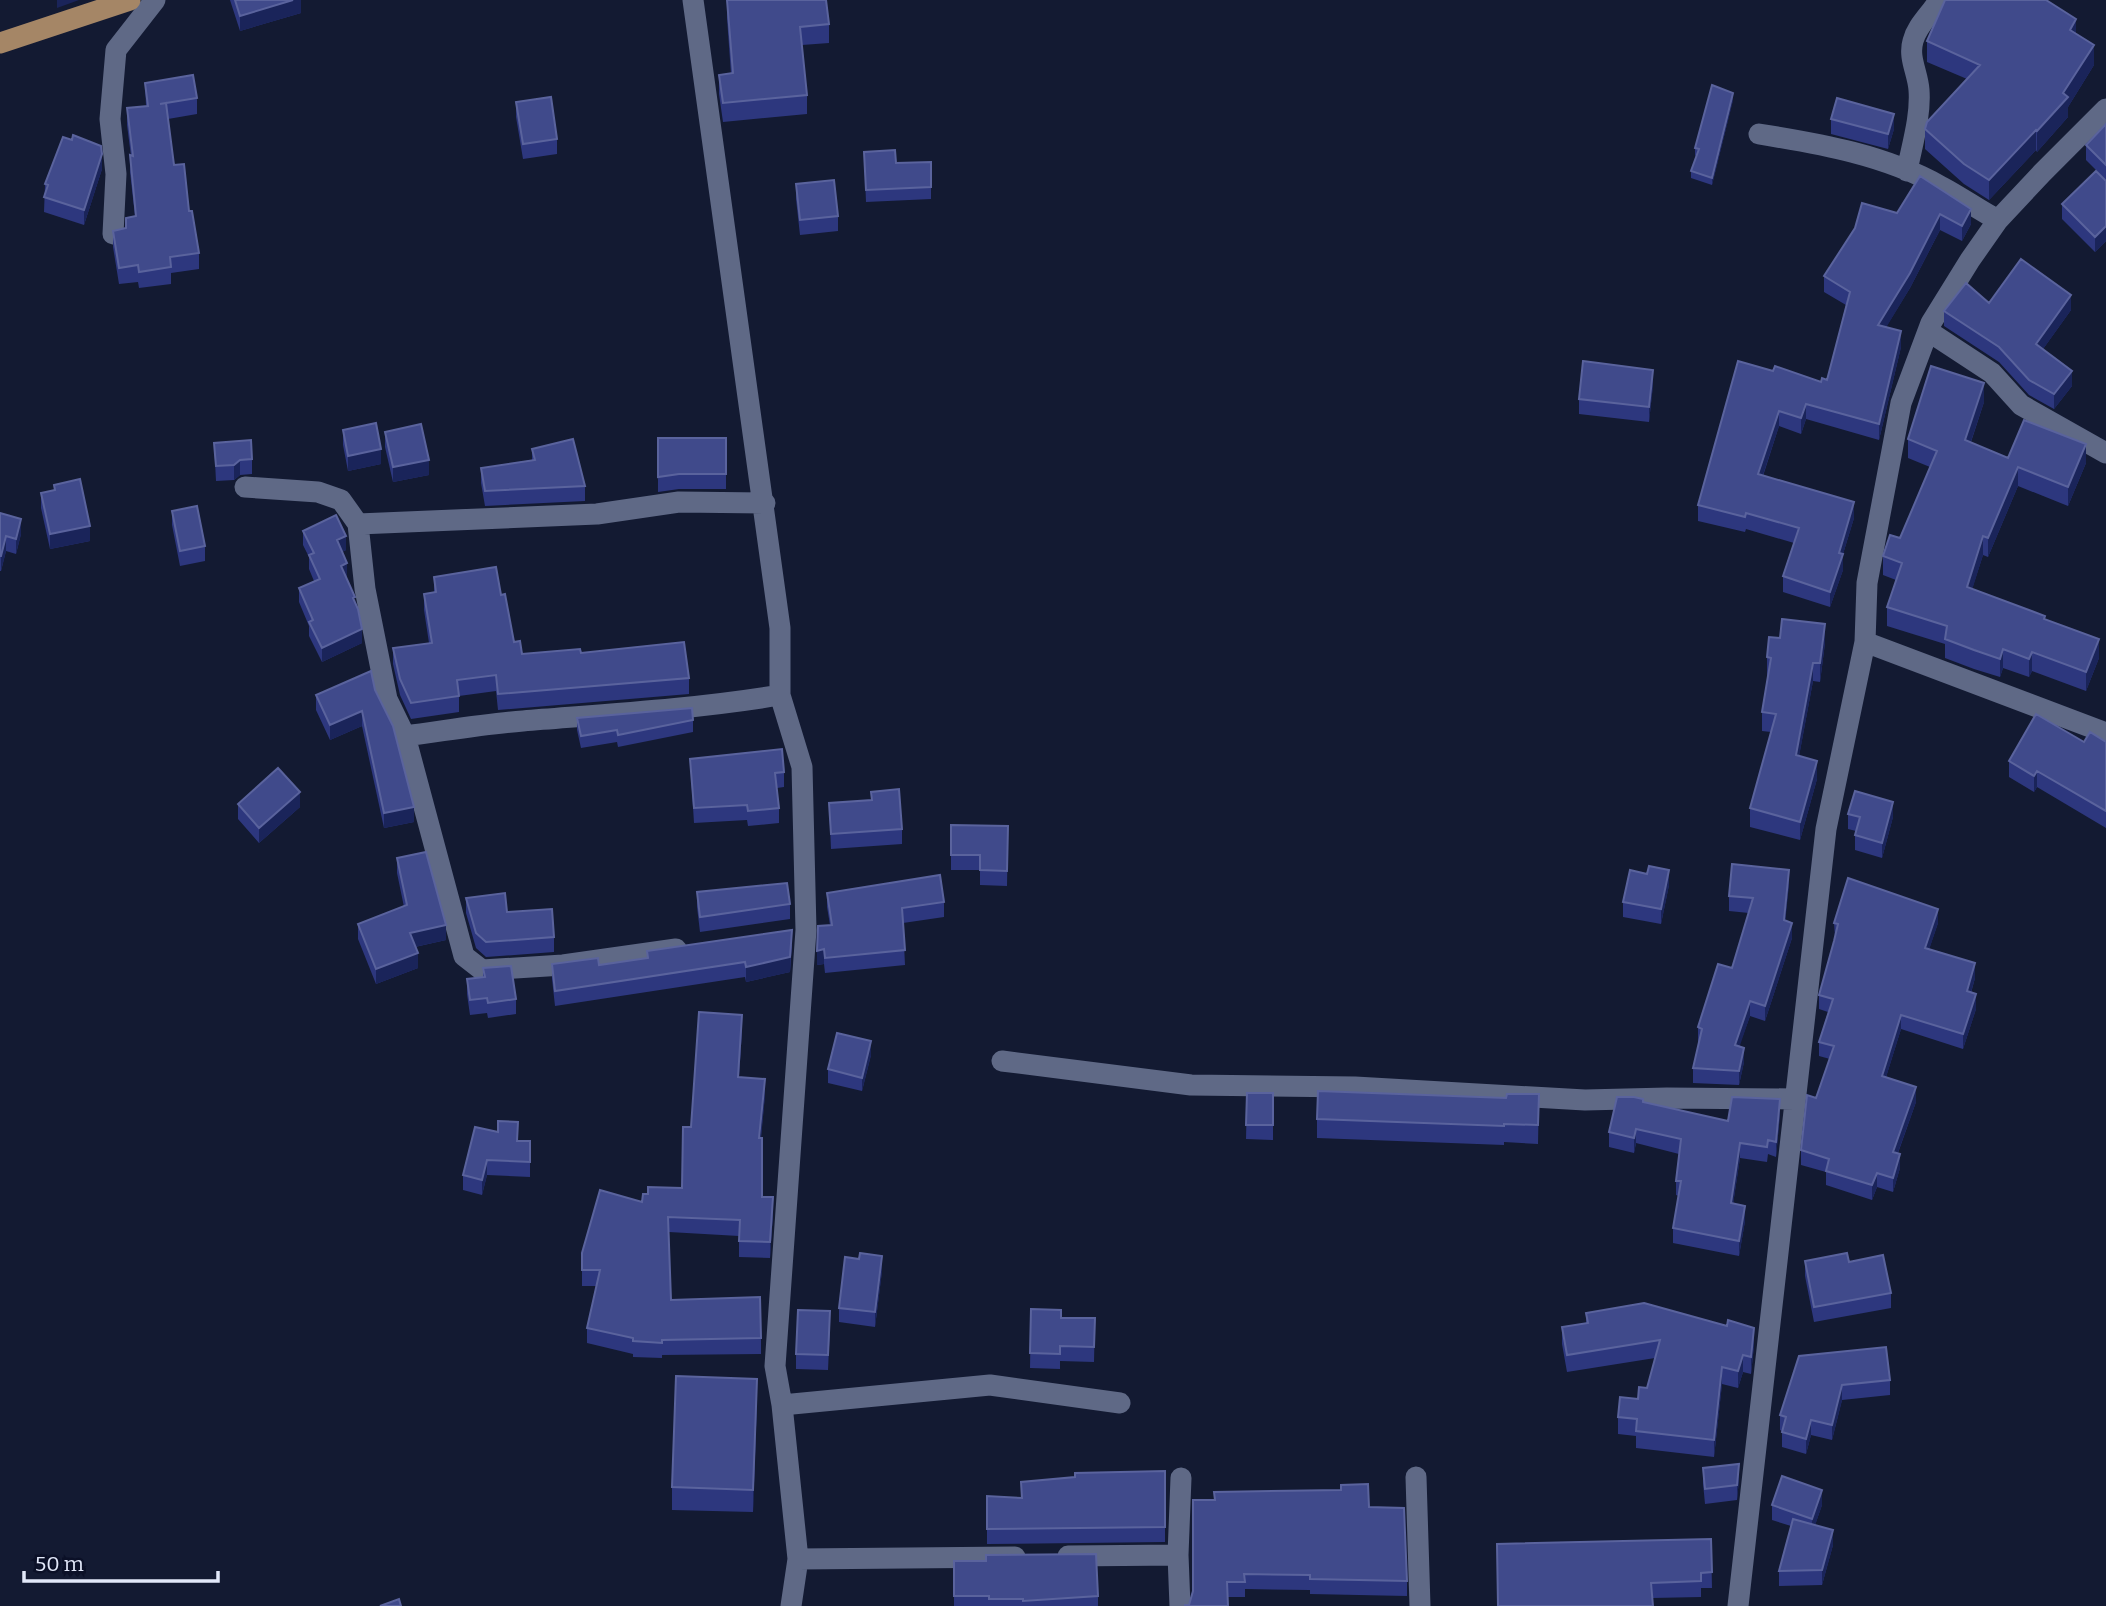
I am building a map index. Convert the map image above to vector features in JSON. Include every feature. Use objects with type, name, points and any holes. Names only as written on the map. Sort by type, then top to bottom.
[{"type":"main road","points":[[0,43],[130,0]]},
{"type":"street","points":[[113,234],[116,174],[110,119],[116,50],[155,0]]},
{"type":"street","points":[[693,0],[765,503],[780,628],[780,695],[802,766],[806,930],[775,1366],[782,1405],[798,1559],[791,1606]]},
{"type":"street","points":[[1907,171],[1920,88],[1911,51],[1913,39],[1940,0]]},
{"type":"street","points":[[1738,1606],[1757,1457],[1794,1099],[1826,829],[1865,642],[1867,583],[1901,403],[1931,323],[1970,260],[1998,220],[2106,109]]},
{"type":"street","points":[[1759,134],[1827,145],[1907,171],[1941,186],[1998,220]]},
{"type":"street","points":[[1928,331],[1992,373],[2021,405],[2106,453]]},
{"type":"street","points":[[244,487],[318,492],[341,500],[358,524],[365,589],[387,699],[405,736],[464,956],[482,970],[563,965],[696,946]]},
{"type":"street","points":[[358,524],[597,514],[679,502],[765,503]]},
{"type":"street","points":[[1865,642],[2106,733]]},
{"type":"street","points":[[405,736],[521,721],[737,702],[780,695]]},
{"type":"street","points":[[779,934],[806,930]]},
{"type":"street","points":[[1002,1061],[1191,1085],[1355,1087],[1585,1100],[1794,1099]]},
{"type":"street","points":[[782,1405],[990,1384],[1120,1403]]},
{"type":"street","points":[[1416,1477],[1420,1606]]},
{"type":"street","points":[[1181,1478],[1178,1555],[1180,1606],[1200,1606]]},
{"type":"street","points":[[798,1559],[1178,1555]]},
{"type":"building","points":[[235,0],[293,0],[240,16]]},
{"type":"building","points":[[727,0],[826,0],[829,24],[800,27],[807,95],[723,103],[719,75],[733,73]]},
{"type":"building","points":[[1945,0],[2046,0],[2076,19],[2070,30],[2094,45],[2063,93],[2068,97],[1989,180],[1964,164],[1925,129],[1927,122],[1980,65],[1927,41]]},
{"type":"building","points":[[193,75],[197,98],[166,103],[174,165],[184,164],[189,211],[192,211],[199,253],[170,257],[171,267],[139,272],[138,265],[119,268],[113,231],[126,228],[126,218],[136,216],[127,108],[148,106],[145,83]]},
{"type":"building","points":[[1712,85],[1733,93],[1712,178],[1691,171],[1699,149],[1695,148]]},
{"type":"building","points":[[551,97],[557,139],[523,144],[516,102]]},
{"type":"building","points":[[1837,98],[1894,114],[1888,134],[1831,119]]},
{"type":"building","points":[[2106,124],[2106,165],[2086,145]]},
{"type":"building","points":[[73,135],[101,146],[102,154],[84,210],[44,197],[48,185],[45,184],[63,137],[72,140]]},
{"type":"building","points":[[895,150],[896,163],[931,162],[931,187],[866,190],[864,152]]},
{"type":"building","points":[[2096,171],[2106,181],[2106,226],[2095,237],[2062,204]]},
{"type":"building","points":[[1920,176],[1971,209],[1962,226],[1940,214],[1910,273],[1878,325],[1901,331],[1879,424],[1806,404],[1801,418],[1779,411],[1758,474],[1854,502],[1839,553],[1843,554],[1830,592],[1783,576],[1799,528],[1746,513],[1745,517],[1698,505],[1738,361],[1773,371],[1775,366],[1821,382],[1822,378],[1827,380],[1850,292],[1824,276],[1855,228],[1862,203],[1897,213]]},
{"type":"building","points":[[834,180],[838,216],[800,220],[796,184]]},
{"type":"building","points":[[2021,259],[2071,295],[2036,344],[2072,371],[2054,394],[2029,380],[1999,347],[1944,311],[1966,283],[1989,303]]},
{"type":"building","points":[[1583,361],[1653,370],[1649,407],[1579,399]]},
{"type":"building","points":[[1931,366],[1984,383],[1965,440],[2008,458],[2024,420],[2086,444],[2068,487],[2018,467],[1988,538],[1983,536],[1967,587],[2099,639],[2086,672],[2032,652],[2029,659],[2003,649],[2000,659],[1945,639],[1947,626],[1887,607],[1902,563],[1883,556],[1890,535],[1900,538],[1937,451],[1908,439]]},
{"type":"building","points":[[376,423],[381,449],[348,456],[343,430]]},
{"type":"building","points":[[421,424],[429,460],[393,467],[385,432]]},
{"type":"building","points":[[658,438],[726,438],[726,474],[658,477]]},
{"type":"building","points":[[573,439],[585,486],[485,491],[481,468],[535,460],[532,449]]},
{"type":"building","points":[[251,440],[252,459],[240,460],[234,465],[216,466],[214,443]]},
{"type":"building","points":[[80,479],[90,526],[50,534],[41,493],[55,490],[54,485]]},
{"type":"building","points":[[197,506],[205,546],[180,551],[172,511]]},
{"type":"building","points":[[0,513],[21,519],[16,539],[6,536],[1,556],[0,556]]},
{"type":"building","points":[[336,515],[346,536],[337,540],[347,563],[341,566],[355,597],[353,598],[362,629],[322,648],[309,622],[313,620],[299,588],[320,579],[309,555],[314,553],[303,531]]},
{"type":"building","points":[[496,567],[501,595],[505,594],[514,642],[520,641],[522,654],[580,649],[581,653],[684,642],[689,678],[498,694],[496,675],[457,680],[459,696],[411,703],[400,679],[393,648],[432,643],[424,594],[436,592],[434,577]]},
{"type":"building","points":[[1782,619],[1825,624],[1820,663],[1813,663],[1796,755],[1817,761],[1800,822],[1750,808],[1776,714],[1762,712],[1771,658],[1767,657],[1769,637],[1780,638]]},
{"type":"building","points":[[371,671],[375,690],[393,726],[414,807],[384,813],[362,711],[330,725],[316,695]]},
{"type":"building","points":[[692,708],[693,720],[618,735],[617,730],[581,736],[577,718]]},
{"type":"building","points":[[2036,714],[2084,742],[2090,732],[2106,742],[2106,811],[2037,771],[2034,776],[2009,761]]},
{"type":"building","points":[[782,749],[784,772],[775,773],[779,808],[748,811],[747,805],[694,808],[690,759]]},
{"type":"building","points":[[278,768],[300,792],[259,828],[238,804]]},
{"type":"building","points":[[899,789],[902,829],[831,834],[829,803],[872,800],[871,792]]},
{"type":"building","points":[[1855,791],[1893,802],[1882,843],[1855,835],[1860,817],[1848,814]]},
{"type":"building","points":[[951,825],[1008,826],[1007,871],[980,870],[980,855],[951,855]]},
{"type":"building","points":[[426,852],[446,925],[410,933],[418,953],[376,969],[358,924],[407,905],[397,858]]},
{"type":"building","points":[[1732,864],[1789,870],[1784,920],[1792,923],[1765,1006],[1750,1001],[1735,1045],[1744,1048],[1739,1071],[1693,1068],[1702,1029],[1698,1027],[1718,964],[1732,968],[1753,898],[1729,896]]},
{"type":"building","points":[[1649,866],[1669,870],[1661,909],[1623,902],[1630,870],[1647,874]]},
{"type":"building","points":[[940,875],[944,902],[902,908],[905,950],[825,958],[824,949],[817,951],[818,926],[832,925],[827,893]]},
{"type":"building","points":[[1848,878],[1938,909],[1925,948],[1975,963],[1967,991],[1976,994],[1963,1034],[1901,1015],[1882,1076],[1916,1087],[1893,1152],[1900,1154],[1893,1178],[1877,1173],[1872,1185],[1826,1171],[1829,1159],[1801,1150],[1807,1095],[1816,1098],[1834,1046],[1819,1042],[1833,999],[1819,995],[1838,924],[1834,923]]},
{"type":"building","points":[[787,883],[790,904],[700,917],[697,892]]},
{"type":"building","points":[[505,893],[507,912],[552,909],[554,937],[486,942],[476,933],[466,898]]},
{"type":"building","points":[[792,930],[790,957],[746,967],[745,962],[555,991],[552,964],[598,958],[599,965],[648,958],[647,951]]},
{"type":"building","points":[[511,966],[516,999],[488,1003],[487,998],[470,1000],[467,979],[485,977],[483,968]]},
{"type":"building","points":[[699,1012],[742,1015],[738,1077],[765,1079],[759,1138],[762,1138],[762,1197],[773,1197],[770,1242],[739,1241],[740,1220],[668,1217],[671,1300],[760,1297],[761,1338],[662,1340],[662,1343],[633,1341],[633,1338],[587,1328],[600,1270],[582,1270],[582,1253],[600,1190],[642,1202],[643,1194],[648,1194],[648,1187],[682,1188],[683,1127],[691,1127]]},
{"type":"building","points":[[837,1033],[871,1041],[862,1078],[828,1069]]},
{"type":"building","points":[[1318,1091],[1506,1098],[1507,1094],[1539,1094],[1538,1125],[1317,1119]]},
{"type":"building","points":[[1247,1093],[1273,1093],[1273,1125],[1246,1125]]},
{"type":"building","points":[[1617,1097],[1634,1097],[1643,1099],[1643,1102],[1728,1121],[1732,1097],[1780,1099],[1776,1142],[1768,1140],[1767,1147],[1740,1143],[1731,1203],[1745,1206],[1739,1241],[1673,1228],[1681,1181],[1676,1181],[1681,1139],[1636,1129],[1634,1138],[1609,1132]]},
{"type":"building","points":[[498,1121],[518,1122],[517,1141],[530,1141],[530,1162],[487,1160],[482,1180],[463,1175],[475,1127],[498,1132]]},
{"type":"building","points":[[860,1253],[882,1256],[875,1312],[839,1308],[845,1257],[859,1259]]},
{"type":"building","points":[[1847,1253],[1849,1262],[1883,1255],[1891,1293],[1814,1307],[1805,1261]]},
{"type":"building","points":[[1644,1303],[1727,1326],[1728,1320],[1754,1328],[1751,1357],[1743,1355],[1738,1371],[1722,1367],[1714,1440],[1636,1431],[1637,1419],[1618,1417],[1620,1397],[1638,1399],[1639,1387],[1647,1388],[1660,1340],[1567,1355],[1562,1327],[1588,1323],[1586,1313]]},
{"type":"building","points":[[1031,1309],[1061,1310],[1061,1318],[1095,1318],[1094,1347],[1060,1346],[1060,1354],[1030,1353]]},
{"type":"building","points":[[798,1310],[830,1311],[828,1355],[796,1354]]},
{"type":"building","points":[[1886,1347],[1890,1380],[1842,1385],[1832,1425],[1811,1420],[1806,1439],[1782,1432],[1786,1417],[1780,1415],[1799,1356]]},
{"type":"building","points":[[676,1376],[757,1379],[753,1490],[672,1487]]},
{"type":"building","points":[[1739,1464],[1737,1485],[1705,1489],[1703,1468]]},
{"type":"building","points":[[1165,1471],[1165,1527],[987,1529],[987,1496],[1022,1498],[1021,1482],[1075,1477],[1075,1473]]},
{"type":"building","points":[[1782,1476],[1822,1490],[1812,1519],[1772,1505]]},
{"type":"building","points":[[1368,1484],[1369,1507],[1404,1508],[1407,1581],[1310,1579],[1310,1575],[1244,1574],[1245,1582],[1227,1582],[1228,1606],[1185,1606],[1189,1605],[1193,1591],[1193,1500],[1215,1500],[1214,1492],[1341,1490],[1341,1485]]},
{"type":"building","points":[[1793,1519],[1833,1530],[1822,1570],[1779,1571]]},
{"type":"building","points":[[1711,1539],[1712,1572],[1701,1573],[1701,1581],[1651,1583],[1653,1606],[1498,1606],[1497,1544]]},
{"type":"building","points":[[1096,1554],[1098,1596],[1023,1601],[989,1599],[989,1596],[954,1596],[954,1561],[986,1561],[986,1555]]},
{"type":"building","points":[[399,1599],[401,1606],[380,1606]]}]
